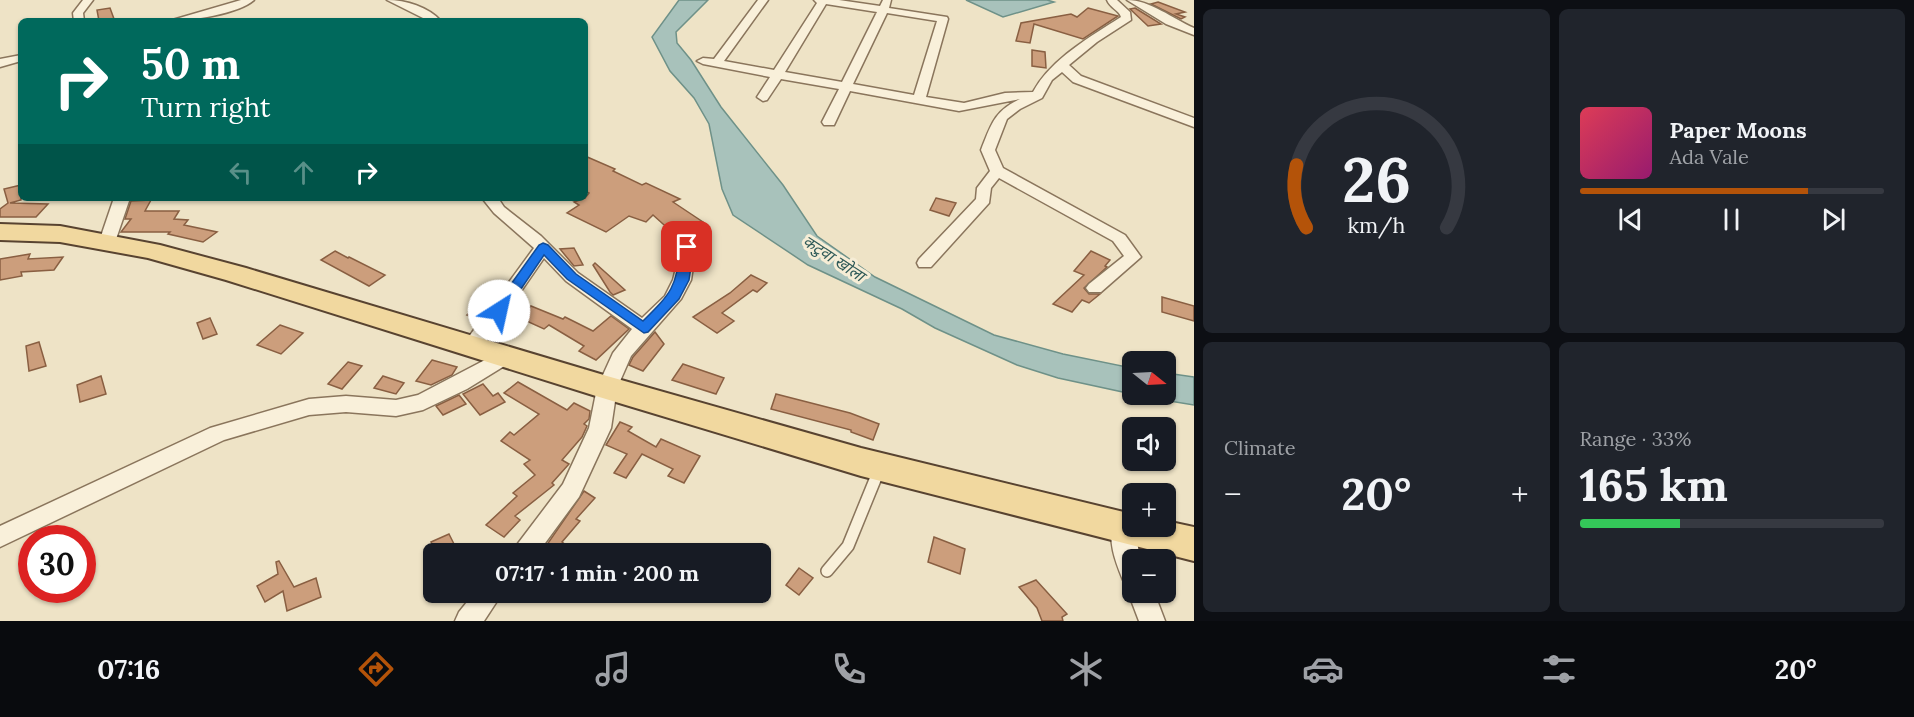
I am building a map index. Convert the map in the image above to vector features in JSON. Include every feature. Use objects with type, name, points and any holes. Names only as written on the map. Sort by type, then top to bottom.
[{"type":"main road","points":[[0,232],[60,234],[151,251],[236,274],[607,388],[880,467],[1122,528]]},
{"type":"main road","points":[[1163,537],[1194,544]]},
{"type":"street","points":[[79,18],[78,13],[88,0]]},
{"type":"street","points":[[186,18],[249,0]]},
{"type":"street","points":[[392,0],[432,18]]},
{"type":"street","points":[[717,63],[763,0]]},
{"type":"street","points":[[819,0],[885,5],[943,19],[919,101]]},
{"type":"street","points":[[763,97],[824,0]]},
{"type":"street","points":[[1095,288],[1133,257],[1119,238],[996,171],[988,150],[1002,117],[1015,106],[1038,95],[1047,78],[1093,40],[1127,18],[1125,12],[1114,5],[1112,0]]},
{"type":"street","points":[[1132,0],[1170,22],[1194,32]]},
{"type":"street","points":[[829,122],[885,5]]},
{"type":"street","points":[[0,63],[18,59]]},
{"type":"street","points":[[703,61],[959,107],[975,107],[996,99],[1038,95]]},
{"type":"street","points":[[1063,66],[1077,79],[1194,123]]},
{"type":"street","points":[[925,263],[984,200],[984,188],[996,171]]},
{"type":"street","points":[[107,242],[121,201]]},
{"type":"street","points":[[492,201],[499,210],[543,247],[572,277],[644,328]]},
{"type":"street","points":[[472,347],[543,247]]},
{"type":"street","points":[[530,543],[571,490],[600,428],[607,388],[623,353],[672,299],[682,280],[687,247]]},
{"type":"street","points":[[0,537],[217,434],[309,407],[346,404],[396,408],[423,402],[460,384],[504,357]]},
{"type":"street","points":[[468,621],[482,603]]},
{"type":"street","points":[[1145,603],[1152,621]]},
{"type":"lane","points":[[826,571],[848,546],[880,467]]},
{"type":"water","name":"कटुवा खोला","points":[[679,0],[708,0],[676,32],[677,43],[691,60],[721,107],[783,185],[817,236],[875,277],[994,335],[1063,354],[1122,366],[1122,392],[1058,378],[1017,365],[935,328],[902,309],[808,265],[733,215],[722,189],[709,124],[694,98],[670,71],[652,37]]},
{"type":"water","points":[[966,0],[1047,0],[1054,2],[1003,17]]},
{"type":"water","points":[[1176,374],[1194,377],[1194,405],[1176,402]]},
{"type":"building","points":[[1158,2],[1185,12],[1176,14],[1185,17],[1181,19],[1151,4]]},
{"type":"building","points":[[110,8],[114,18],[98,18],[97,10]]},
{"type":"building","points":[[1088,8],[1118,16],[1083,39],[1034,24],[1030,43],[1016,41],[1021,23],[1071,14],[1077,17]]},
{"type":"building","points":[[1135,8],[1161,24],[1148,26],[1130,9]]},
{"type":"building","points":[[1032,50],[1045,52],[1046,68],[1032,66]]},
{"type":"building","points":[[588,157],[615,169],[613,171],[642,185],[646,183],[680,199],[673,202],[703,222],[673,233],[653,215],[646,222],[629,216],[606,232],[567,213],[579,205],[574,202],[588,201]]},
{"type":"building","points":[[18,186],[18,201],[10,203],[48,204],[36,217],[0,217],[0,209],[8,203],[4,189]]},
{"type":"building","points":[[936,198],[956,203],[949,216],[930,210]]},
{"type":"building","points":[[131,201],[150,201],[145,211],[179,211],[174,219],[188,220],[184,225],[217,232],[203,242],[168,234],[170,232],[121,232],[131,219],[125,219]]},
{"type":"building","points":[[574,248],[583,265],[574,266],[560,249]]},
{"type":"building","points":[[335,251],[385,275],[369,286],[321,260]]},
{"type":"building","points":[[1091,251],[1110,260],[1105,266],[1107,267],[1084,288],[1089,294],[1100,294],[1089,303],[1082,300],[1072,312],[1053,304],[1084,275],[1074,271]]},
{"type":"building","points":[[30,254],[28,259],[63,257],[54,270],[21,272],[22,276],[0,280],[0,259]]},
{"type":"building","points":[[595,263],[625,290],[613,295],[593,265]]},
{"type":"building","points":[[751,275],[767,283],[757,292],[753,290],[722,313],[734,321],[717,333],[693,317],[730,293]]},
{"type":"building","points":[[492,292],[497,294],[479,320],[467,315]]},
{"type":"building","points":[[1162,297],[1194,306],[1194,321],[1162,312]]},
{"type":"building","points":[[531,306],[563,319],[565,317],[593,331],[611,316],[629,329],[596,360],[579,351],[584,346],[549,325],[544,329],[520,318]]},
{"type":"building","points":[[210,318],[217,334],[203,339],[197,323]]},
{"type":"building","points":[[280,325],[303,333],[281,354],[257,345]]},
{"type":"building","points":[[655,332],[664,344],[643,371],[629,365],[633,357]]},
{"type":"building","points":[[39,342],[46,366],[29,371],[26,346]]},
{"type":"building","points":[[432,360],[457,367],[452,375],[431,385],[416,381]]},
{"type":"building","points":[[348,362],[362,366],[342,389],[328,384]]},
{"type":"building","points":[[683,364],[724,378],[716,394],[672,380]]},
{"type":"building","points":[[101,376],[106,394],[80,402],[77,385]]},
{"type":"building","points":[[383,376],[404,383],[396,394],[374,388]]},
{"type":"building","points":[[518,382],[567,410],[574,403],[590,411],[589,419],[584,424],[587,426],[582,437],[562,460],[569,464],[552,483],[554,485],[515,516],[520,520],[504,537],[486,525],[517,496],[513,493],[535,475],[524,464],[530,460],[501,441],[510,432],[514,435],[539,414],[504,393]]},
{"type":"building","points":[[483,384],[493,396],[498,393],[505,402],[480,415],[463,394]]},
{"type":"building","points":[[776,394],[850,413],[879,424],[873,440],[851,432],[851,430],[771,409]]},
{"type":"building","points":[[459,395],[466,404],[443,415],[436,406]]},
{"type":"building","points":[[620,422],[632,427],[628,431],[656,447],[661,439],[700,456],[684,483],[668,476],[673,469],[642,454],[626,478],[614,473],[627,454],[606,445]]},
{"type":"building","points":[[584,491],[595,498],[576,519],[580,521],[563,543],[548,543]]},
{"type":"building","points":[[449,534],[454,543],[431,543]]},
{"type":"building","points":[[934,537],[965,549],[960,574],[928,562]]},
{"type":"building","points":[[279,561],[294,587],[316,578],[321,597],[287,611],[283,591],[265,602],[257,586],[278,574],[276,562]]},
{"type":"building","points":[[799,568],[813,578],[799,595],[786,585]]},
{"type":"building","points":[[1036,580],[1067,614],[1062,617],[1063,621],[1042,621],[1037,608],[1019,587]]},
{"type":"route","points":[[499,311],[543,247],[572,277],[644,328],[672,299],[682,280],[687,247]]}]
